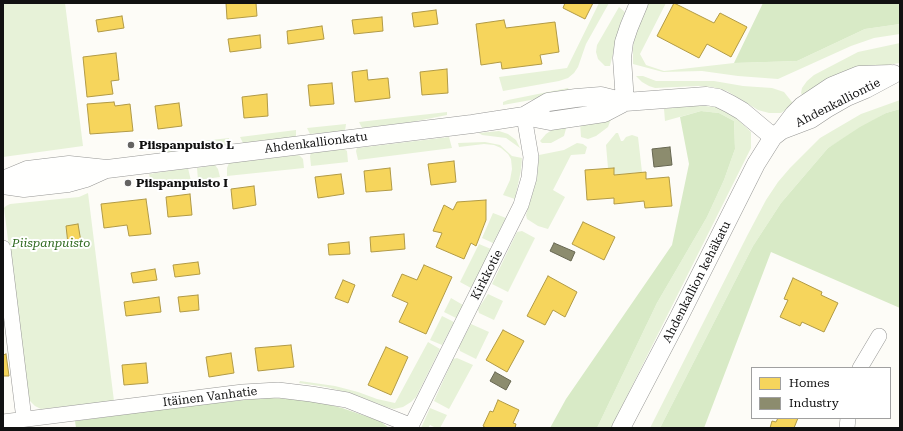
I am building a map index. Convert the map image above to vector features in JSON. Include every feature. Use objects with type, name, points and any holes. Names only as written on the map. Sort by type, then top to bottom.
[{"type":"street","points":[[625,102],[622,65],[624,42],[631,20],[639,3]]},
{"type":"street","name":"Ahdenkalliontie","points":[[778,134],[802,106],[839,83],[859,75],[897,73]]},
{"type":"street","name":"Ahdenkallionkatu","points":[[3,180],[27,170],[69,165],[107,169],[524,116],[550,121],[604,113],[625,102],[694,96],[718,98],[742,111],[778,134]]},
{"type":"street","name":"Kirkkotie","points":[[411,427],[521,205],[529,178],[531,157],[524,116]]},
{"type":"street","name":"Ahdenkallion kehäkatu","points":[[621,428],[756,164],[778,134]]},
{"type":"street","name":"Ahdenkallionkatu","points":[[3,185],[24,188],[68,183],[86,178],[107,169]]},
{"type":"street","points":[[3,248],[24,419]]},
{"type":"street","points":[[861,367],[878,336]]},
{"type":"street","name":"Itäinen Vanhatie","points":[[3,422],[70,415],[243,392],[278,390],[346,400],[411,427]]},
{"type":"green space","points":[[3,3],[65,3],[83,146],[3,157]]},
{"type":"green space","points":[[599,3],[609,3],[586,44],[578,67],[574,73],[568,78],[559,81],[503,91],[499,77],[567,68]]},
{"type":"green space","points":[[647,3],[666,3],[640,54],[646,65],[664,71],[734,63],[797,61],[865,29],[900,24],[900,34],[874,38],[851,46],[778,79],[738,76],[702,71],[663,72],[633,64],[633,47],[635,36]]},
{"type":"green space","points":[[763,3],[900,3],[900,24],[865,29],[797,61],[734,63]]},
{"type":"green space","points":[[619,7],[625,12],[620,25],[610,66],[605,66],[598,59],[596,52],[597,45]]},
{"type":"green space","points":[[900,43],[900,63],[858,69],[804,98],[801,93],[802,88],[807,81],[814,75],[858,52]]},
{"type":"green space","points":[[636,76],[643,76],[656,81],[714,81],[743,86],[772,88],[784,92],[793,105],[781,113],[769,113],[758,110],[727,91],[712,87],[698,86],[655,88],[642,82]]},
{"type":"green space","points":[[568,88],[570,93],[503,105],[503,102],[508,100]]},
{"type":"green space","points":[[900,100],[900,109],[886,113],[828,148],[781,203],[753,246],[660,428],[650,428],[747,236],[766,200],[778,182],[820,138],[861,114]]},
{"type":"green space","points":[[692,105],[717,107],[732,114],[751,132],[751,148],[611,428],[597,428],[657,303],[707,217],[724,180],[735,149],[734,121],[719,113],[701,111],[665,121],[664,109]]},
{"type":"green space","points":[[900,109],[900,308],[771,252],[704,428],[660,428],[753,246],[781,203],[828,148],[860,127],[886,113]]},
{"type":"green space","points":[[701,111],[719,113],[734,121],[735,149],[724,180],[707,217],[657,303],[597,428],[550,428],[566,399],[672,245],[689,164],[680,117]]},
{"type":"green space","points":[[447,112],[447,115],[412,122],[362,128],[359,122]]},
{"type":"green space","points":[[611,119],[608,127],[596,136],[588,139],[581,137],[580,122]]},
{"type":"green space","points":[[346,124],[345,131],[310,134],[307,128]]},
{"type":"green space","points":[[559,125],[567,125],[564,136],[551,143],[542,143],[540,141],[546,134]]},
{"type":"green space","points":[[296,130],[296,137],[243,143],[240,137]]},
{"type":"green space","points":[[499,131],[508,134],[516,140],[520,148],[506,138],[482,135],[479,133]]},
{"type":"green space","points":[[616,133],[618,133],[621,141],[632,135],[638,137],[642,172],[614,175],[614,168],[608,168],[606,145]]},
{"type":"green space","points":[[449,137],[452,148],[358,160],[356,151],[357,148]]},
{"type":"green space","points":[[229,138],[228,145],[160,153],[159,146]]},
{"type":"green space","points":[[485,142],[500,145],[512,156],[522,158],[515,199],[503,195],[510,180],[512,169],[511,159],[508,154],[501,148],[494,145],[484,144],[459,147],[458,143]]},
{"type":"green space","points":[[577,143],[583,144],[587,147],[585,154],[571,155],[553,190],[565,197],[548,229],[538,226],[527,219],[526,215],[537,178],[539,155],[564,150]]},
{"type":"green space","points":[[344,149],[347,151],[348,162],[311,166],[311,153]]},
{"type":"green space","points":[[299,155],[303,159],[304,168],[227,176],[227,168],[229,163]]},
{"type":"green space","points":[[215,165],[218,169],[220,177],[198,180],[197,168]]},
{"type":"green space","points":[[188,168],[191,181],[152,186],[149,174]]},
{"type":"green space","name":"Piispanpuisto","points":[[88,193],[114,401],[41,409],[30,401],[27,392],[4,208],[10,204],[79,197]]},
{"type":"green space","points":[[493,213],[506,218],[493,243],[482,238]]},
{"type":"green space","points":[[522,231],[535,238],[508,292],[492,284],[517,232]]},
{"type":"green space","points":[[479,244],[491,249],[471,288],[460,282]]},
{"type":"green space","points":[[488,294],[503,301],[494,320],[479,313],[478,309]]},
{"type":"green space","points":[[451,298],[463,305],[456,318],[444,312]]},
{"type":"green space","points":[[442,316],[454,322],[442,345],[430,340]]},
{"type":"green space","points":[[471,324],[489,332],[476,359],[460,351],[459,347]]},
{"type":"green space","points":[[428,342],[440,349],[416,397],[403,407],[394,409],[353,394],[326,387],[299,383],[300,381],[335,386],[395,403]]},
{"type":"green space","points":[[457,358],[473,365],[449,409],[434,401],[453,359]]},
{"type":"green space","points":[[263,398],[306,399],[342,408],[380,421],[389,428],[76,428],[75,421],[189,406]]},
{"type":"green space","points":[[430,408],[447,415],[440,428],[430,425],[428,428],[421,428]]},
{"type":"building: Homes","points":[[226,3],[256,3],[257,16],[227,19]]},
{"type":"building: Homes","points":[[565,3],[593,3],[585,19],[563,8]]},
{"type":"building: Homes","points":[[674,3],[714,23],[720,13],[747,27],[731,57],[707,44],[699,58],[657,36]]},
{"type":"building: Homes","points":[[436,10],[438,24],[414,27],[412,13]]},
{"type":"building: Homes","points":[[122,16],[124,28],[98,32],[96,20]]},
{"type":"building: Homes","points":[[382,17],[383,31],[354,34],[352,20]]},
{"type":"building: Homes","points":[[504,20],[506,28],[555,22],[559,52],[540,55],[542,64],[502,69],[501,62],[481,65],[476,24]]},
{"type":"building: Homes","points":[[322,26],[324,39],[288,44],[287,31]]},
{"type":"building: Homes","points":[[260,35],[261,48],[230,52],[228,39]]},
{"type":"building: Homes","points":[[116,53],[119,80],[111,81],[113,94],[87,97],[83,57]]},
{"type":"building: Homes","points":[[447,69],[448,93],[422,95],[420,72]]},
{"type":"building: Homes","points":[[367,70],[368,80],[388,78],[390,98],[355,102],[352,72]]},
{"type":"building: Homes","points":[[332,83],[334,104],[310,106],[308,85]]},
{"type":"building: Homes","points":[[267,94],[268,116],[244,118],[242,97]]},
{"type":"building: Homes","points":[[114,102],[115,106],[130,104],[133,131],[90,134],[87,104]]},
{"type":"building: Homes","points":[[179,103],[182,126],[158,129],[155,106]]},
{"type":"building: Homes","points":[[454,161],[456,182],[431,185],[428,164]]},
{"type":"building: Homes","points":[[390,168],[392,190],[366,192],[364,171]]},
{"type":"building: Homes","points":[[614,168],[614,175],[646,172],[646,179],[669,177],[672,206],[645,208],[644,201],[614,204],[614,198],[587,200],[585,170]]},
{"type":"building: Homes","points":[[341,174],[344,194],[318,198],[315,177]]},
{"type":"building: Homes","points":[[254,186],[256,205],[233,209],[231,189]]},
{"type":"building: Homes","points":[[190,194],[192,215],[168,217],[166,197]]},
{"type":"building: Homes","points":[[146,199],[151,234],[129,236],[127,225],[104,228],[101,204]]},
{"type":"building: Homes","points":[[486,200],[486,220],[476,246],[471,243],[464,259],[436,247],[442,233],[433,231],[444,205],[453,210],[457,202]]},
{"type":"building: Homes","points":[[583,222],[615,237],[604,260],[572,244]]},
{"type":"building: Homes","points":[[78,224],[81,242],[68,244],[66,226]]},
{"type":"building: Homes","points":[[404,234],[405,249],[371,252],[370,237]]},
{"type":"building: Homes","points":[[349,242],[350,254],[329,255],[328,244]]},
{"type":"building: Homes","points":[[198,262],[200,274],[175,277],[173,265]]},
{"type":"building: Homes","points":[[424,265],[452,277],[426,334],[399,322],[408,303],[392,296],[402,274],[417,280]]},
{"type":"building: Homes","points":[[155,269],[157,280],[133,283],[131,273]]},
{"type":"building: Homes","points":[[548,276],[577,292],[565,317],[553,310],[545,325],[527,316]]},
{"type":"building: Homes","points":[[793,278],[822,292],[821,295],[838,303],[824,332],[802,322],[800,326],[780,317],[788,300],[784,299]]},
{"type":"building: Homes","points":[[343,280],[355,285],[348,303],[335,298]]},
{"type":"building: Homes","points":[[198,295],[199,310],[180,312],[178,297]]},
{"type":"building: Homes","points":[[159,297],[161,312],[126,316],[124,302]]},
{"type":"building: Homes","points":[[503,330],[524,341],[507,372],[486,360]]},
{"type":"building: Homes","points":[[291,345],[294,367],[258,371],[255,348]]},
{"type":"building: Homes","points":[[386,347],[408,357],[391,395],[368,385]]},
{"type":"building: Homes","points":[[231,353],[234,373],[209,377],[206,357]]},
{"type":"building: Homes","points":[[6,354],[9,376],[3,376],[3,355]]},
{"type":"building: Homes","points":[[146,363],[148,383],[124,385],[122,365]]},
{"type":"building: Homes","points":[[498,400],[519,410],[513,423],[516,424],[515,428],[486,428],[483,426],[490,411],[493,412]]},
{"type":"building: Homes","points":[[778,419],[798,419],[794,428],[770,428],[772,421],[776,422]]},
{"type":"building: Industry","points":[[670,147],[672,165],[654,167],[652,149]]},
{"type":"building: Industry","points":[[554,243],[575,252],[571,261],[550,251]]},
{"type":"building: Industry","points":[[495,372],[511,381],[506,390],[490,381]]},
{"type":"place","name":"Piispanpuisto L","points":[[131,145]]},
{"type":"place","name":"Piispanpuisto I","points":[[128,183]]}]
